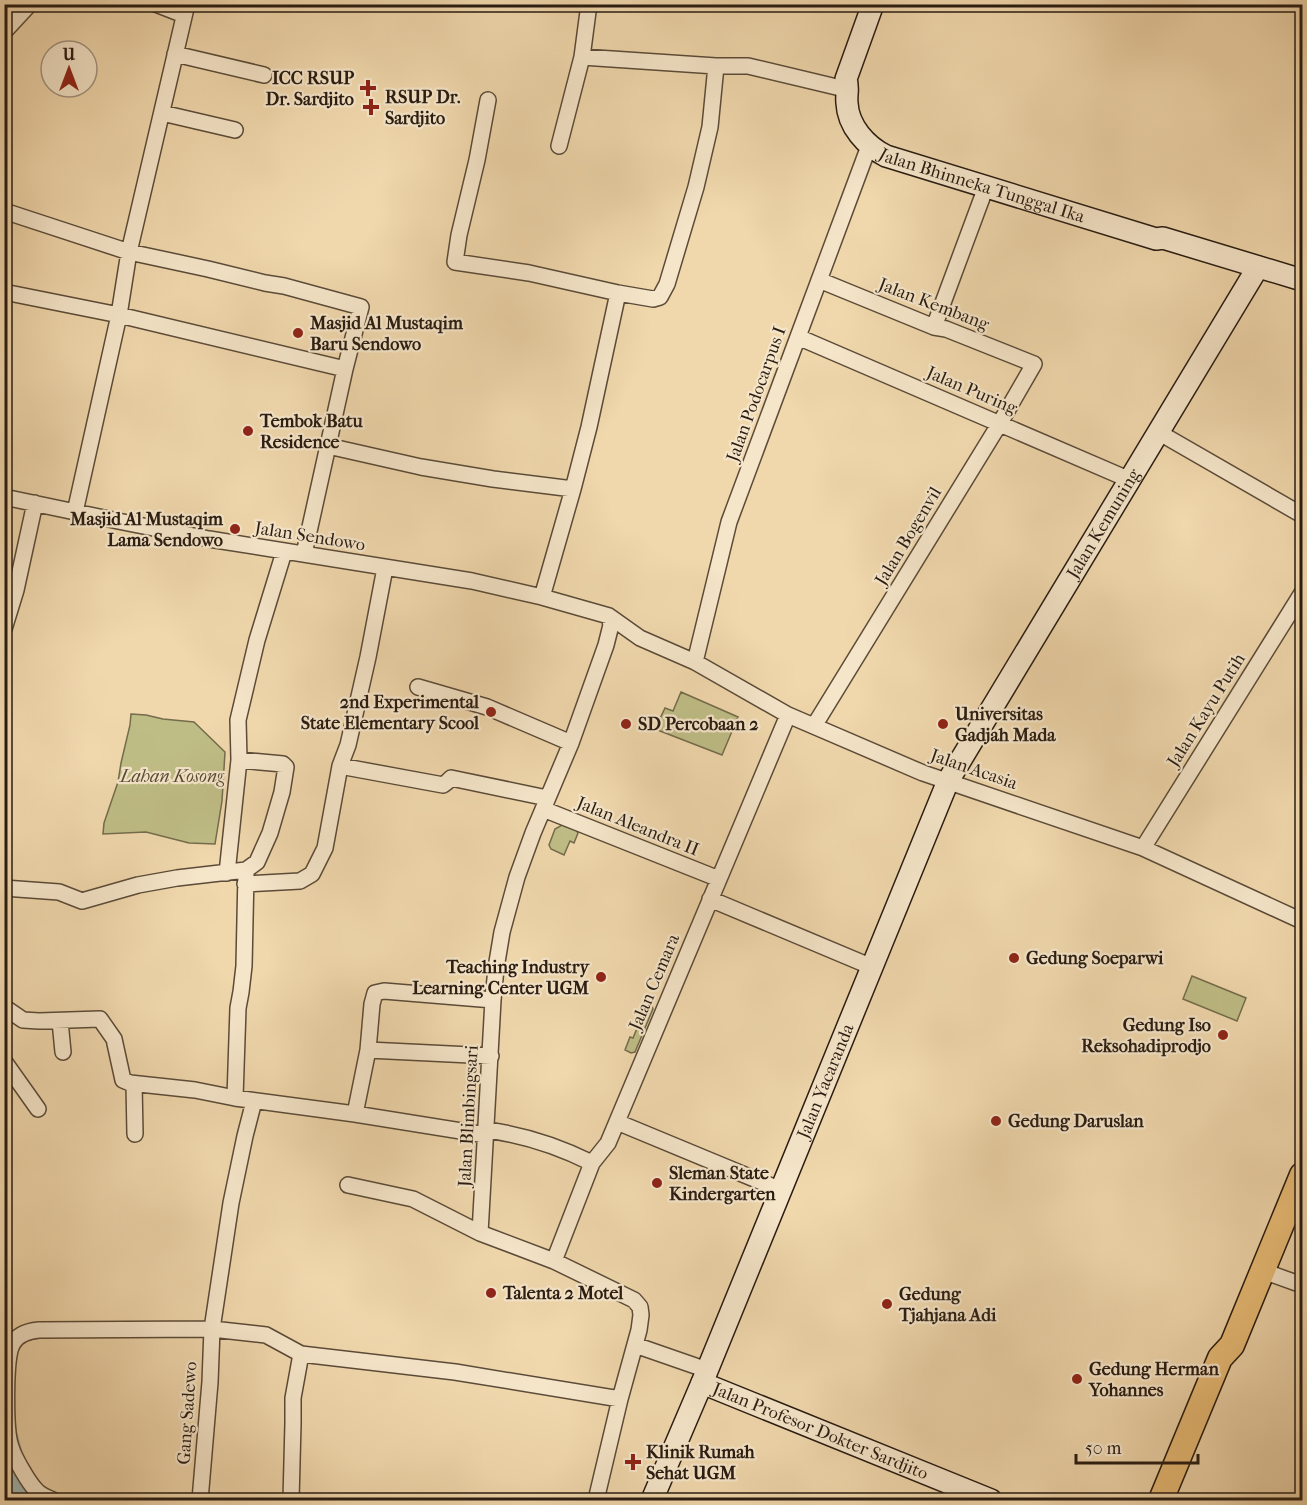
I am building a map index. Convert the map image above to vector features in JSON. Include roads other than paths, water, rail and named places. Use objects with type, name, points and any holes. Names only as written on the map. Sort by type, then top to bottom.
[{"type":"main road","points":[[1161,1500],[1220,1358],[1232,1344],[1302,1175]]},
{"type":"main road","points":[[1176,1500],[1233,1362],[1232,1344]]},
{"type":"street","points":[[4,32],[30,4]]},
{"type":"street","points":[[75,512],[119,315],[129,252],[186,10],[156,4]]},
{"type":"street","points":[[559,146],[582,57],[589,4]]},
{"type":"street","name":"Jalan Bhinneka Tunggal Ika","points":[[873,4],[846,79],[849,90],[847,102],[849,117],[869,146],[885,156],[1156,239],[1161,244],[1302,280]]},
{"type":"street","points":[[582,57],[748,66],[849,90],[856,82],[884,4]]},
{"type":"street","points":[[175,54],[264,75]]},
{"type":"street","points":[[488,100],[455,262],[529,273],[653,299],[660,297],[663,291],[696,187],[710,127],[716,66]]},
{"type":"street","points":[[162,113],[235,130]]},
{"type":"street","name":"Jalan Podocarpus I","points":[[695,662],[729,522],[869,146]]},
{"type":"street","points":[[934,327],[986,187]]},
{"type":"street","points":[[4,211],[129,252],[265,284],[284,286],[361,307],[303,554]]},
{"type":"street","name":"Jalan Bhinneka Tunggal Ika","points":[[1257,269],[1302,286]]},
{"type":"street","name":"Jalan Kemuning","points":[[948,781],[1257,269]]},
{"type":"street","name":"Jalan Kembang","points":[[819,280],[934,327],[946,329],[1034,364]]},
{"type":"street","points":[[4,292],[119,315],[345,369]]},
{"type":"street","points":[[542,597],[589,427],[618,293]]},
{"type":"street","name":"Jalan Puring","points":[[798,337],[1130,480]]},
{"type":"street","name":"Jalan Bogenvil","points":[[814,726],[1034,364]]},
{"type":"street","points":[[1158,432],[1302,515]]},
{"type":"street","points":[[328,446],[421,467],[573,489]]},
{"type":"street","name":"Jalan Sendowo","points":[[4,496],[209,539],[472,581],[542,597],[609,616],[640,638]]},
{"type":"street","points":[[4,630],[16,590],[35,503]]},
{"type":"street","points":[[227,873],[239,760],[238,720],[257,640],[284,552]]},
{"type":"street","points":[[4,888],[59,892],[82,901],[138,885],[177,878],[227,873],[246,877],[300,881],[312,874],[325,848],[340,766],[348,746],[366,667],[385,568]]},
{"type":"street","name":"Jalan Kayu Putih","points":[[1143,848],[1302,593]]},
{"type":"street","name":"Jalan Blimbingsari","points":[[480,1233],[493,1000],[496,968],[506,915],[517,877],[571,743],[606,645],[611,625],[609,616]]},
{"type":"street","points":[[606,645],[618,638],[634,636],[640,638]]},
{"type":"street","name":"Jalan Acasia","points":[[640,638],[695,662],[788,715],[923,773],[1143,848],[1302,921]]},
{"type":"street","points":[[418,687],[487,708],[571,743]]},
{"type":"street","name":"Jalan Cemara","points":[[554,1261],[592,1163],[608,1143],[788,715]]},
{"type":"street","points":[[235,1098],[238,1008],[244,966],[246,877],[257,862],[270,833],[282,792],[286,767],[239,760]]},
{"type":"street","name":"Jalan Aleandra II","points":[[340,766],[443,785],[451,778],[545,803],[719,879]]},
{"type":"street","name":"Jalan Yacaranda","points":[[705,1377],[948,781]]},
{"type":"street","points":[[710,899],[872,967]]},
{"type":"street","points":[[355,1114],[368,1050],[375,993],[384,991],[493,1000]]},
{"type":"street","points":[[4,1008],[23,1020],[100,1019],[114,1039],[123,1080],[134,1084],[195,1090],[254,1101],[487,1133],[510,1133],[531,1138],[592,1163]]},
{"type":"street","points":[[60,1020],[63,1052]]},
{"type":"street","points":[[368,1050],[491,1056]]},
{"type":"street","points":[[4,1061],[38,1108]]},
{"type":"street","points":[[134,1084],[135,1134]]},
{"type":"street","name":"Gang Sadewo","points":[[200,1500],[212,1329],[231,1203],[254,1101]]},
{"type":"street","points":[[616,1122],[781,1190]]},
{"type":"street","points":[[348,1185],[413,1199],[480,1233],[554,1261],[634,1300],[640,1307],[639,1330],[596,1500]]},
{"type":"street","points":[[1263,1271],[1302,1285]]},
{"type":"street","points":[[53,1500],[36,1491],[10,1446],[7,1418],[8,1356],[12,1344],[26,1332],[212,1329],[266,1335],[301,1354],[455,1372],[620,1399]]},
{"type":"street","points":[[635,1344],[705,1377]]},
{"type":"street","points":[[291,1500],[293,1398],[301,1354]]},
{"type":"street","name":"Jalan Profesor Dokter Sardjito","points":[[652,1500],[705,1377],[991,1500]]},
{"type":"waterway","points":[[4,1437],[23,1500]]},
{"type":"place","name":"ICC RSUP Dr. Sardjito","points":[[368,88]]},
{"type":"place","name":"RSUP Dr. Sardjito","points":[[371,107]]},
{"type":"place","name":"Masjid Al Mustaqim Baru Sendowo","points":[[298,333]]},
{"type":"place","name":"Tembok Batu Residence","points":[[248,431]]},
{"type":"place","name":"Masjid Al Mustaqim Lama Sendowo","points":[[235,529]]},
{"type":"place","name":"2nd Experimental State Elementary Scool","points":[[491,712]]},
{"type":"place","name":"SD Percobaan 2","points":[[626,724]]},
{"type":"place","name":"Universitas Gadjah Mada","points":[[943,724]]},
{"type":"place","name":"Gedung Soeparwi","points":[[1014,958]]},
{"type":"place","name":"Teaching Industry Learning Center UGM","points":[[601,977]]},
{"type":"place","name":"Gedung Iso Reksohadiprodjo","points":[[1223,1035]]},
{"type":"place","name":"Gedung Daruslan","points":[[996,1121]]},
{"type":"place","name":"Sleman State Kindergarten","points":[[657,1183]]},
{"type":"place","name":"Talenta 2 Motel","points":[[491,1293]]},
{"type":"place","name":"Gedung Tjahjana Adi","points":[[887,1304]]},
{"type":"place","name":"Gedung Herman Yohannes","points":[[1077,1379]]},
{"type":"place","name":"Klinik Rumah Sehat UGM","points":[[633,1462]]},
{"type":"park label","name":"Lahan Kosong","points":[[172,776]]}]
